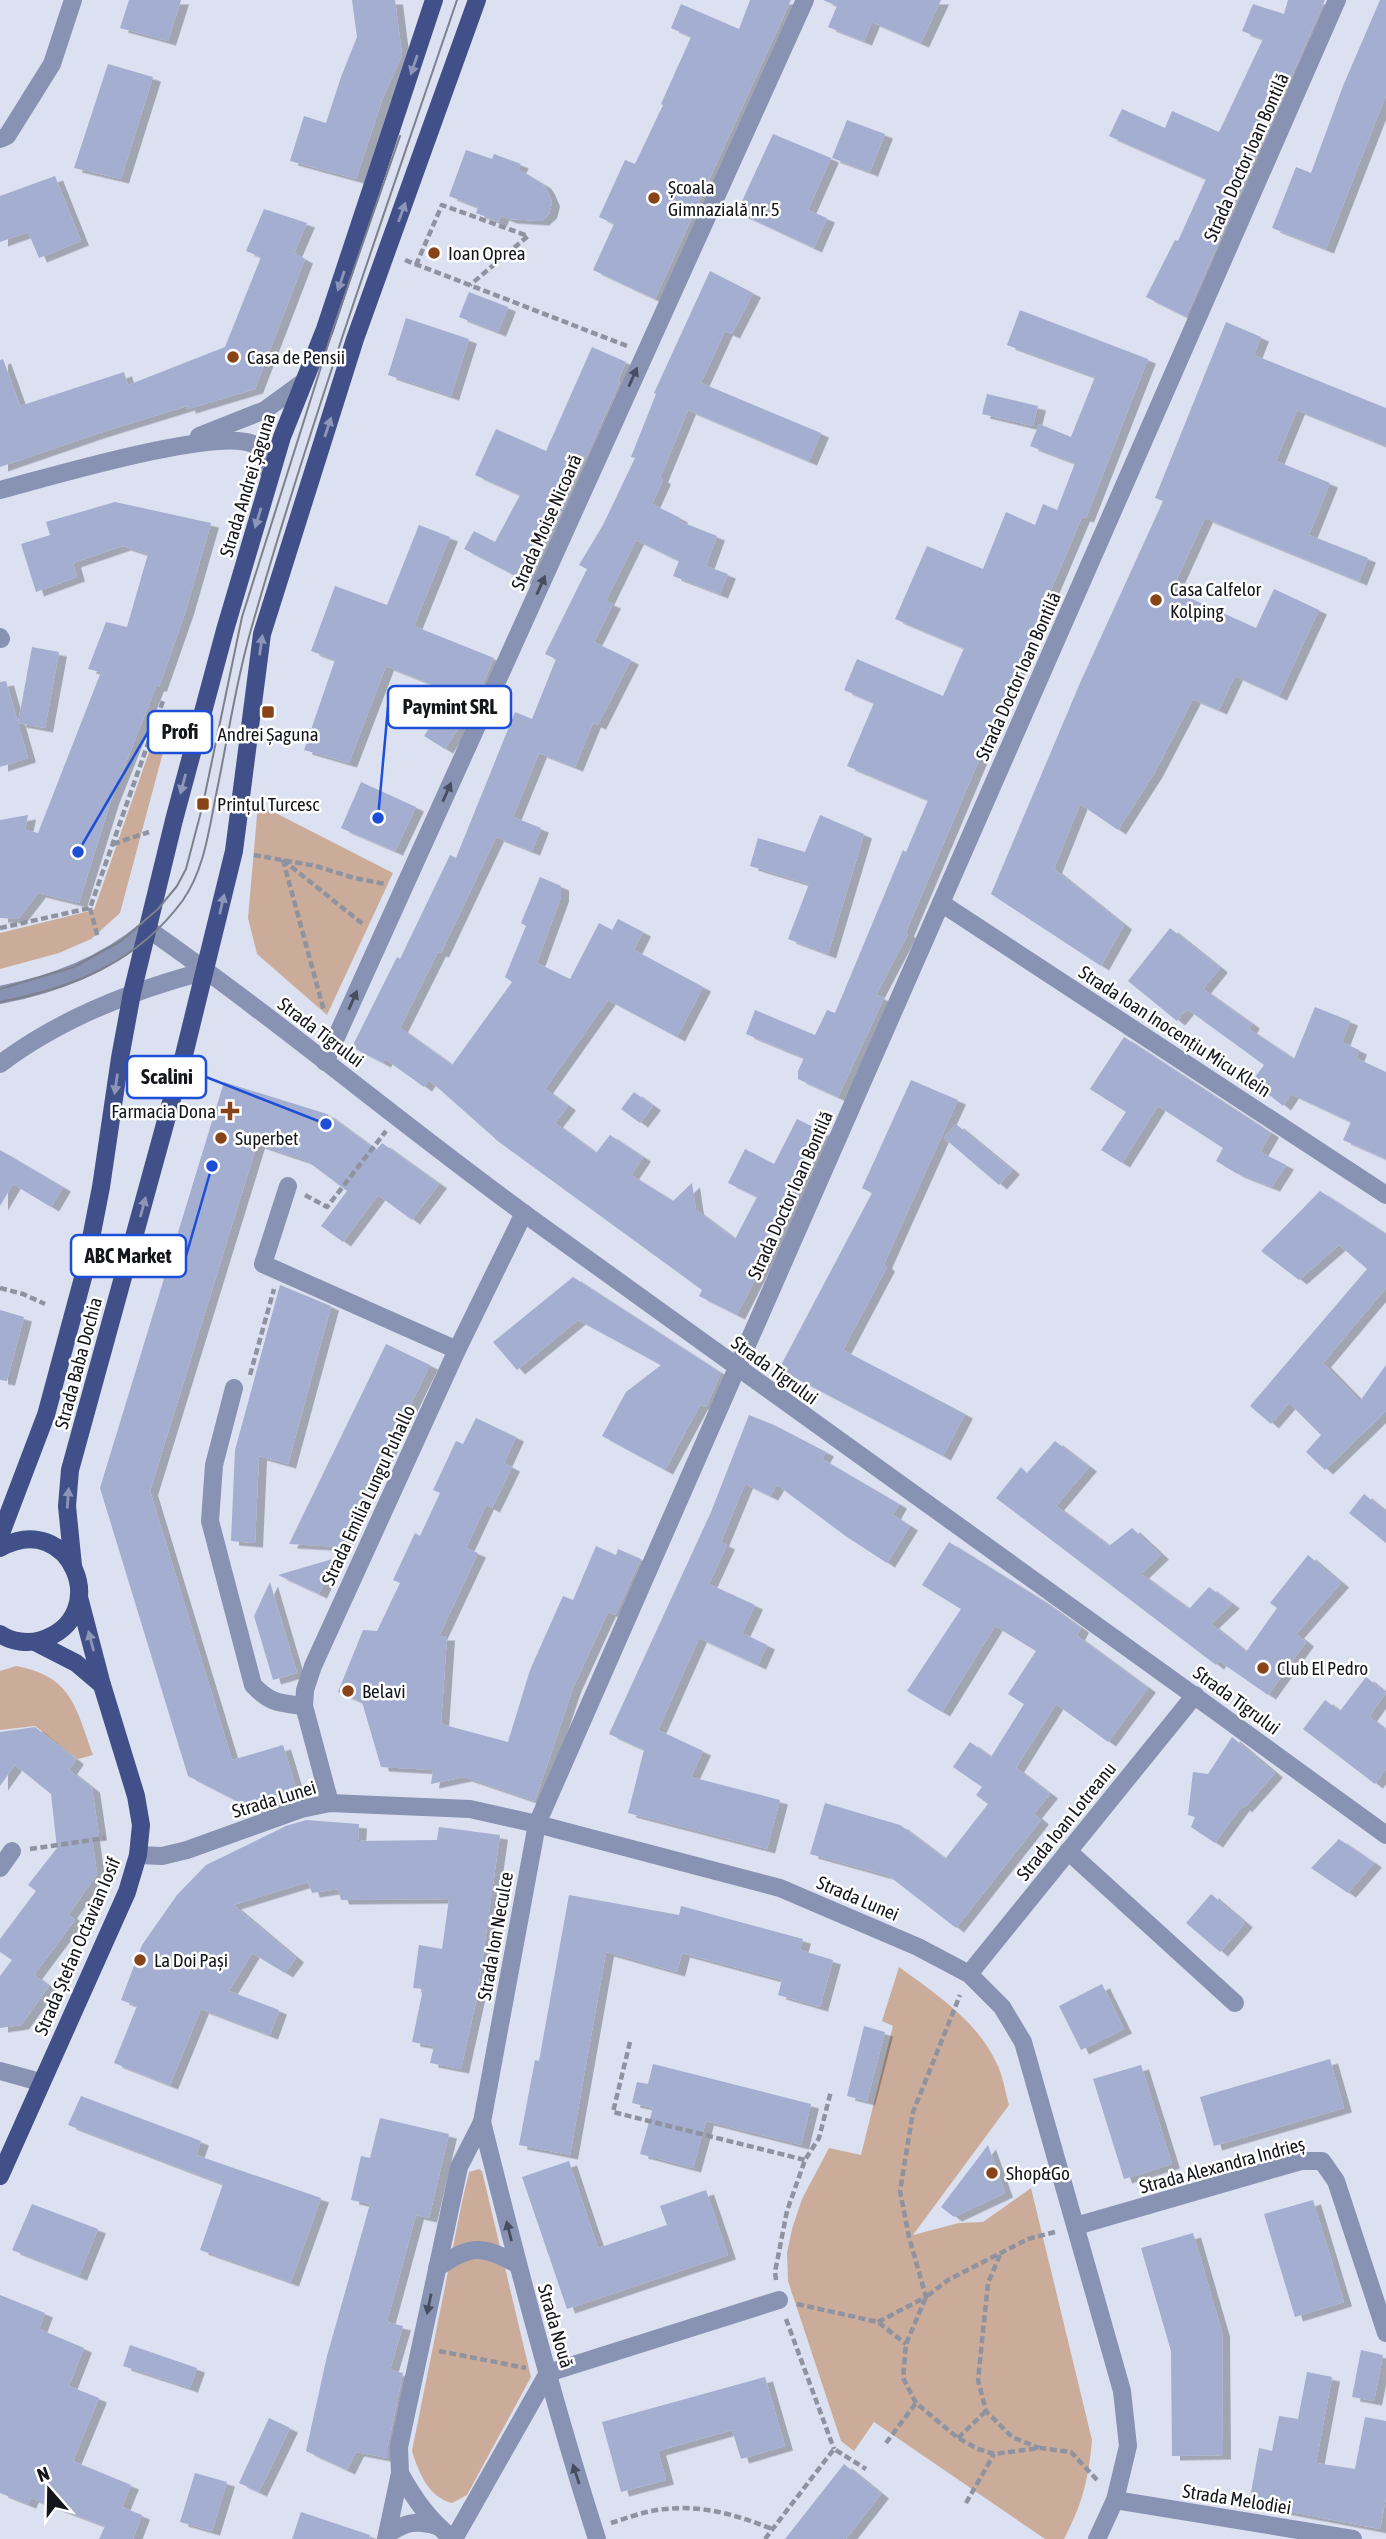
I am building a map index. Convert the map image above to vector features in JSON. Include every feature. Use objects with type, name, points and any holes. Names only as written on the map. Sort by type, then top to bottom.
[{"type":"main road","name":"Strada Andrei Șaguna","points":[[132,993],[221,643],[270,476],[302,383],[325,329],[434,0]]},
{"type":"main road","points":[[206,971],[234,851],[262,635],[355,339],[477,0]]},
{"type":"main road","name":"Strada Baba Dochia","points":[[79,1597],[67,1506],[71,1471],[206,971]]},
{"type":"main road","name":"Strada Baba Dochia","points":[[0,1536],[46,1415],[84,1274],[101,1187],[132,993]]},
{"type":"main road","points":[[0,1548],[10,1542],[25,1539],[40,1540],[65,1554],[73,1566]]},
{"type":"main road","points":[[0,1649],[51,1637],[65,1627],[75,1613],[79,1597]]},
{"type":"main road","name":"Strada Ștefan Octavian Iosif","points":[[0,2176],[127,1892],[138,1855],[141,1825],[136,1796],[102,1685],[79,1597]]},
{"type":"main road","points":[[0,1634],[76,1663],[102,1685]]},
{"type":"street","points":[[0,139],[7,135],[52,64],[73,0]]},
{"type":"street","name":"Strada Moise Nicoară","points":[[325,1062],[805,0]]},
{"type":"street","name":"Strada Doctor Ioan Bontilă","points":[[737,1368],[1337,0]]},
{"type":"street","points":[[166,448],[265,410],[302,383]]},
{"type":"street","points":[[0,490],[166,448],[214,441],[237,440],[253,444],[264,455],[270,476]]},
{"type":"street","name":"Strada Ioan Inocențiu Micu Klein","points":[[941,903],[1386,1195]]},
{"type":"street","points":[[0,996],[77,974],[112,955],[148,929]]},
{"type":"street","name":"Strada Tigrului","points":[[148,929],[524,1213],[1386,1835]]},
{"type":"street","points":[[0,1064],[33,1040],[132,993],[206,971]]},
{"type":"street","points":[[288,1186],[263,1264],[457,1350]]},
{"type":"street","name":"Strada Emilia Lungu Puhallo","points":[[330,1803],[304,1706],[305,1690],[457,1350],[524,1213]]},
{"type":"street","name":"Strada Ion Neculce","points":[[387,2536],[400,2473],[399,2447],[458,2167],[482,2122],[537,1824],[737,1368]]},
{"type":"street","points":[[234,1388],[214,1465],[210,1521],[253,1685],[266,1698],[281,1704],[304,1706]]},
{"type":"street","name":"Strada Ioan Lotreanu","points":[[969,1973],[1195,1695]]},
{"type":"street","name":"Strada Lunei","points":[[138,1855],[162,1856],[187,1850],[301,1809],[330,1803],[470,1809],[780,1888],[918,1947],[969,1973],[1002,2007],[1023,2042],[1122,2391],[1128,2446],[1115,2500],[1097,2539]]},
{"type":"street","points":[[0,1868],[12,1851]]},
{"type":"street","points":[[1068,1851],[1235,2003]]},
{"type":"street","points":[[0,2071],[40,2082]]},
{"type":"street","name":"Strada Nouă","points":[[482,2122],[517,2265],[595,2534]]},
{"type":"street","name":"Strada Alexandra Indrieș","points":[[1076,2226],[1301,2161],[1321,2161],[1336,2181],[1386,2333]]},
{"type":"street","points":[[437,2268],[455,2256],[486,2249],[517,2265]]},
{"type":"street","points":[[400,2473],[418,2505],[453,2539],[548,2373],[779,2300]]},
{"type":"street","name":"Strada Melodiei","points":[[1115,2500],[1353,2539]]},
{"type":"street","points":[[387,2536],[402,2525],[416,2521],[437,2526]]},
{"type":"path","points":[[416,265],[442,205],[528,236],[470,285]]},
{"type":"path","points":[[405,260],[644,352]]},
{"type":"path","points":[[99,943],[90,908],[164,698]]},
{"type":"path","points":[[112,844],[149,832]]},
{"type":"path","points":[[249,854],[316,866],[376,883],[405,885]]},
{"type":"path","points":[[283,860],[381,938]]},
{"type":"path","points":[[283,860],[324,1004],[324,1016]]},
{"type":"path","points":[[0,928],[90,908]]},
{"type":"path","points":[[288,1186],[327,1207],[397,1117]]},
{"type":"path","points":[[234,1388],[245,1391],[279,1271]]},
{"type":"path","points":[[0,1288],[45,1304]]},
{"type":"path","points":[[12,1851],[105,1838]]},
{"type":"path","points":[[969,1973],[913,2112],[900,2191],[909,2237],[926,2297],[906,2344],[903,2378],[916,2403],[958,2438],[978,2449],[994,2455],[1040,2448]]},
{"type":"path","points":[[630,2042],[612,2112],[805,2160]]},
{"type":"path","points":[[831,2091],[819,2138],[805,2160],[787,2211],[775,2272],[779,2300],[834,2449],[866,2469]]},
{"type":"path","points":[[878,2322],[926,2297],[948,2280],[1028,2239],[1076,2226]]},
{"type":"path","points":[[1001,2253],[988,2283],[978,2381],[986,2412],[1012,2437],[1040,2448],[1071,2452],[1115,2500]]},
{"type":"path","points":[[779,2300],[878,2322],[906,2344]]},
{"type":"path","points":[[420,2347],[548,2373]]},
{"type":"path","points":[[886,2443],[916,2403]]},
{"type":"path","points":[[958,2438],[986,2412]]},
{"type":"path","points":[[765,2539],[834,2449]]},
{"type":"path","points":[[966,2503],[994,2455]]},
{"type":"path","points":[[595,2534],[663,2508],[709,2508],[772,2529]]},
{"type":"shaded area","points":[[163,712],[169,730],[120,913],[91,939],[59,953],[0,969],[0,933],[94,910]]},
{"type":"shaded area","points":[[258,804],[393,873],[327,1015],[257,954],[248,918]]},
{"type":"shaded area","points":[[16,1666],[35,1671],[60,1686],[76,1709],[93,1755],[78,1759],[35,1726],[0,1730],[0,1671]]},
{"type":"shaded area","points":[[899,1967],[941,1998],[978,2033],[988,2047],[1002,2078],[1009,2105],[913,2235],[959,2223],[983,2222],[1031,2188],[1092,2440],[1084,2491],[1064,2539],[1045,2539],[874,2422],[854,2451],[841,2441],[788,2281],[787,2253],[792,2229],[802,2199],[829,2148],[861,2155],[893,2026],[882,2021]]},
{"type":"shaded area","points":[[479,2169],[482,2171],[531,2377],[467,2495],[452,2503],[431,2490],[421,2476],[412,2451],[469,2172]]},
{"type":"building","points":[[129,0],[181,0],[168,41],[120,28]]},
{"type":"building","points":[[352,0],[395,0],[402,55],[382,100],[356,179],[290,161],[304,116],[326,123],[357,37]]},
{"type":"building","points":[[750,0],[791,0],[655,299],[593,270],[614,224],[599,217],[625,160],[635,164],[691,37],[671,28],[681,4],[739,29]]},
{"type":"building","points":[[823,0],[941,0],[921,43],[872,22],[864,41],[828,27],[837,6]]},
{"type":"building","points":[[1288,0],[1325,0],[1186,317],[1146,297],[1175,240],[1178,241],[1206,179],[1109,136],[1122,109],[1165,128],[1172,111],[1219,132],[1263,39],[1242,31],[1253,4],[1284,14]]},
{"type":"building","points":[[1380,0],[1386,0],[1386,95],[1326,249],[1272,228],[1296,167],[1311,173],[1343,86]]},
{"type":"building","points":[[108,64],[153,77],[121,179],[74,168]]},
{"type":"building","points":[[847,120],[885,134],[870,172],[832,158]]},
{"type":"building","points":[[773,134],[831,158],[808,210],[827,218],[814,248],[737,212]]},
{"type":"building","points":[[466,150],[492,159],[494,154],[521,164],[518,169],[543,184],[547,190],[552,202],[549,214],[541,221],[501,216],[499,222],[476,213],[478,207],[449,196]]},
{"type":"building","points":[[55,176],[81,241],[39,258],[28,232],[0,242],[0,196]]},
{"type":"building","points":[[264,209],[307,223],[294,253],[305,259],[255,389],[188,409],[187,406],[0,467],[0,360],[3,359],[20,406],[124,372],[128,385],[225,347],[261,257],[246,251]]},
{"type":"building","points":[[710,271],[753,293],[732,334],[725,331],[701,383],[821,433],[809,461],[688,410],[652,504],[680,518],[679,521],[717,536],[706,566],[728,574],[720,594],[673,576],[679,561],[636,540],[606,601],[613,604],[594,642],[631,660],[598,725],[593,723],[575,767],[539,753],[513,817],[541,828],[532,851],[496,837],[441,953],[438,952],[400,1028],[452,1065],[512,982],[505,977],[526,926],[521,923],[540,877],[561,886],[561,897],[537,963],[570,979],[599,923],[612,930],[618,919],[643,932],[634,950],[703,987],[677,1037],[608,1000],[545,1089],[568,1106],[555,1123],[596,1153],[610,1135],[643,1157],[631,1175],[673,1201],[692,1183],[696,1210],[735,1239],[757,1197],[728,1183],[745,1149],[774,1164],[797,1119],[827,1134],[737,1315],[699,1296],[702,1290],[499,1142],[429,1080],[424,1087],[385,1059],[383,1063],[352,1047],[397,957],[400,959],[450,855],[456,858],[515,712],[532,719],[556,659],[545,654],[587,569],[579,565],[603,525],[635,458],[631,457],[656,394],[654,393]]},
{"type":"building","points":[[469,292],[508,307],[498,332],[459,317]]},
{"type":"building","points":[[1020,310],[1148,359],[1086,518],[1082,517],[906,932],[908,934],[876,995],[884,998],[838,1097],[798,1079],[798,1071],[804,1058],[746,1034],[755,1010],[815,1035],[827,1010],[835,1013],[903,850],[906,852],[928,800],[847,766],[874,703],[844,690],[857,659],[943,696],[964,648],[895,619],[927,546],[983,569],[1006,512],[1035,525],[1043,504],[1057,510],[1075,463],[1030,446],[1039,424],[1071,437],[1095,377],[1007,345]]},
{"type":"building","points":[[406,318],[469,339],[451,396],[388,375]]},
{"type":"building","points":[[1226,322],[1261,337],[1254,355],[1386,408],[1386,446],[1297,410],[1276,461],[1330,483],[1309,535],[1368,558],[1359,581],[1205,518],[1172,590],[1256,628],[1274,589],[1319,610],[1279,696],[1235,676],[1219,710],[1193,699],[1155,772],[1118,830],[1080,804],[1054,869],[1124,925],[1101,966],[991,894],[1080,683],[1163,501],[1155,498]]},
{"type":"building","points":[[592,347],[626,362],[618,381],[620,382],[529,583],[464,549],[474,531],[495,542],[520,495],[475,475],[496,429],[546,451]]},
{"type":"building","points":[[987,394],[1038,406],[1033,426],[982,414]]},
{"type":"building","points":[[115,502],[211,523],[186,610],[159,687],[156,687],[111,800],[79,903],[38,893],[18,919],[0,918],[0,820],[28,815],[25,830],[38,833],[101,672],[88,669],[106,622],[127,627],[148,554],[123,546],[73,563],[77,577],[36,592],[21,544],[50,535],[46,522]]},
{"type":"building","points":[[419,525],[450,537],[414,626],[494,658],[475,702],[445,749],[424,736],[452,692],[386,666],[349,763],[304,750],[335,660],[311,651],[335,586],[387,605]]},
{"type":"building","points":[[32,647],[59,652],[45,728],[18,723]]},
{"type":"building","points":[[6,681],[28,758],[0,767],[0,682]]},
{"type":"building","points":[[361,782],[416,807],[395,851],[341,828]]},
{"type":"building","points":[[820,815],[864,834],[828,954],[788,939],[809,884],[750,866],[758,838],[805,852]]},
{"type":"building","points":[[1170,928],[1220,968],[1203,989],[1252,1024],[1249,1029],[1294,1059],[1315,1007],[1350,1021],[1342,1042],[1359,1050],[1356,1058],[1386,1072],[1386,1159],[1343,1140],[1351,1122],[1291,1094],[1283,1106],[1252,1081],[1264,1065],[1187,1009],[1177,1021],[1128,981]]},
{"type":"building","points":[[1124,1037],[1271,1133],[1260,1152],[1286,1165],[1272,1187],[1236,1173],[1216,1161],[1223,1148],[1158,1106],[1122,1163],[1101,1150],[1126,1112],[1090,1089]]},
{"type":"building","points":[[911,1080],[958,1100],[884,1264],[887,1267],[843,1350],[965,1414],[943,1456],[779,1369],[872,1193],[862,1188]]},
{"type":"building","points":[[224,1082],[327,1114],[376,1150],[382,1143],[439,1184],[412,1220],[378,1195],[343,1242],[321,1226],[347,1191],[307,1161],[257,1144],[150,1491],[232,1760],[283,1745],[299,1798],[258,1812],[188,1776],[100,1488]]},
{"type":"building","points":[[634,1092],[653,1106],[640,1123],[621,1109]]},
{"type":"building","points":[[956,1124],[1012,1170],[999,1185],[944,1138]]},
{"type":"building","points":[[0,1150],[63,1187],[51,1207],[13,1184],[0,1206]]},
{"type":"building","points":[[1320,1191],[1386,1234],[1386,1288],[1323,1363],[1360,1401],[1386,1365],[1386,1411],[1325,1470],[1306,1452],[1321,1435],[1289,1403],[1271,1424],[1250,1406],[1367,1269],[1339,1245],[1299,1280],[1261,1251]]},
{"type":"building","points":[[573,1277],[721,1373],[706,1407],[700,1405],[665,1470],[602,1436],[626,1392],[661,1365],[578,1320],[517,1370],[493,1342]]},
{"type":"building","points":[[280,1285],[331,1306],[288,1464],[259,1456],[255,1543],[231,1541],[235,1450]]},
{"type":"building","points":[[0,1310],[24,1317],[7,1381],[0,1380]]},
{"type":"building","points":[[386,1344],[430,1365],[342,1547],[289,1544]]},
{"type":"building","points":[[749,1415],[826,1452],[822,1459],[899,1504],[893,1515],[910,1526],[887,1563],[777,1485],[770,1496],[745,1484],[721,1542],[727,1545],[709,1584],[755,1605],[742,1633],[767,1645],[758,1665],[699,1638],[658,1730],[703,1751],[691,1777],[780,1800],[767,1849],[628,1813],[644,1750],[609,1734],[711,1512]]},
{"type":"building","points":[[476,1418],[516,1437],[504,1463],[512,1467],[492,1508],[486,1505],[466,1548],[478,1553],[439,1636],[447,1636],[441,1724],[508,1742],[530,1670],[563,1596],[573,1600],[596,1546],[616,1555],[618,1549],[641,1559],[615,1615],[608,1612],[573,1688],[535,1801],[464,1777],[431,1784],[433,1770],[381,1767],[362,1702],[338,1692],[363,1630],[377,1631],[400,1583],[393,1580],[415,1533],[420,1536],[440,1493],[433,1490],[456,1441],[463,1444]]},
{"type":"building","points":[[1055,1441],[1089,1467],[1056,1506],[1109,1546],[1132,1528],[1161,1555],[1141,1574],[1189,1609],[1209,1587],[1232,1604],[1211,1624],[1246,1652],[1277,1608],[1270,1603],[1308,1555],[1341,1583],[1296,1634],[1306,1642],[1268,1695],[1219,1661],[1216,1665],[996,1498],[1021,1467],[1027,1473]]},
{"type":"building","points":[[1364,1494],[1386,1512],[1386,1543],[1349,1513]]},
{"type":"building","points":[[949,1542],[1042,1600],[1081,1628],[1077,1636],[1148,1688],[1108,1742],[1056,1704],[1016,1768],[1050,1794],[1034,1814],[1041,1820],[956,1928],[889,1876],[810,1854],[825,1803],[900,1825],[945,1859],[988,1804],[976,1795],[982,1787],[953,1767],[970,1742],[991,1757],[1024,1704],[1008,1694],[1036,1651],[995,1626],[942,1712],[907,1691],[961,1609],[922,1585]]},
{"type":"building","points":[[336,1558],[319,1594],[278,1575]]},
{"type":"building","points":[[270,1582],[297,1673],[273,1680],[254,1616]]},
{"type":"building","points":[[1366,1677],[1386,1693],[1369,1717],[1386,1730],[1386,1769],[1375,1784],[1303,1729],[1325,1700],[1340,1711]]},
{"type":"building","points":[[35,1727],[76,1760],[69,1770],[92,1788],[99,1836],[92,1837],[97,1874],[69,1914],[75,1920],[34,1975],[49,1986],[21,2025],[0,2028],[0,1976],[12,1960],[0,1952],[0,1939],[36,1891],[28,1885],[57,1848],[51,1794],[15,1765],[0,1786],[0,1732]]},
{"type":"building","points":[[1232,1737],[1275,1773],[1244,1808],[1242,1806],[1215,1843],[1191,1827],[1195,1817],[1188,1815],[1193,1772],[1208,1774]]},
{"type":"building","points":[[306,1820],[359,1824],[358,1841],[437,1840],[439,1827],[500,1835],[477,1997],[461,2069],[430,2063],[434,2046],[412,2042],[423,1989],[413,1988],[419,1945],[442,1949],[449,1899],[341,1900],[338,1889],[312,1893],[308,1882],[233,1905],[296,1958],[285,1973],[252,1953],[229,1991],[279,2010],[270,2035],[201,2009],[170,2085],[114,2063],[137,2006],[121,2000],[142,1945],[177,1895],[206,1865],[286,1826]]},
{"type":"building","points":[[1339,1839],[1374,1863],[1348,1893],[1311,1868]]},
{"type":"building","points":[[1211,1894],[1245,1923],[1220,1952],[1186,1923]]},
{"type":"building","points":[[569,1895],[679,1915],[681,1906],[803,1939],[800,1950],[833,1960],[820,2007],[778,1995],[782,1980],[682,1953],[677,1972],[606,1952],[570,2155],[519,2145],[535,2060],[539,2061]]},
{"type":"building","points":[[1102,1984],[1124,2029],[1081,2050],[1059,2006]]},
{"type":"building","points":[[864,2026],[885,2032],[867,2101],[847,2096]]},
{"type":"building","points":[[1330,2059],[1344,2108],[1214,2146],[1200,2097]]},
{"type":"building","points":[[653,2064],[811,2104],[801,2145],[706,2121],[693,2168],[640,2154],[653,2108],[632,2103],[637,2082],[648,2084]]},
{"type":"building","points":[[1141,2065],[1172,2164],[1124,2179],[1093,2079]]},
{"type":"building","points":[[81,2096],[201,2141],[196,2155],[321,2198],[291,2282],[200,2250],[223,2184],[68,2125]]},
{"type":"building","points":[[380,2118],[449,2134],[429,2218],[416,2215],[387,2322],[403,2326],[390,2370],[403,2373],[388,2445],[388,2458],[356,2452],[347,2470],[306,2451],[327,2356],[370,2204],[351,2200],[361,2156],[370,2158]]},
{"type":"building","points":[[988,2145],[1005,2193],[954,2217],[941,2207]]},
{"type":"building","points":[[569,2161],[598,2248],[667,2225],[660,2206],[706,2190],[728,2255],[567,2309],[522,2177]]},
{"type":"building","points":[[1313,2200],[1344,2302],[1295,2317],[1264,2214]]},
{"type":"building","points":[[32,2204],[98,2229],[79,2276],[12,2250]]},
{"type":"building","points":[[1193,2233],[1222,2332],[1223,2455],[1172,2456],[1171,2351],[1141,2248]]},
{"type":"building","points":[[0,2295],[45,2313],[39,2329],[84,2348],[69,2386],[99,2398],[73,2461],[131,2485],[122,2507],[142,2515],[133,2539],[99,2539],[105,2526],[31,2498],[28,2504],[0,2493]]},
{"type":"building","points":[[130,2345],[197,2368],[190,2388],[123,2366]]},
{"type":"building","points":[[1361,2350],[1383,2355],[1374,2401],[1352,2397]]},
{"type":"building","points":[[1307,2372],[1332,2377],[1316,2463],[1355,2469],[1365,2417],[1386,2421],[1386,2497],[1380,2529],[1249,2504],[1259,2448],[1272,2451],[1279,2416],[1298,2419]]},
{"type":"building","points":[[765,2377],[785,2446],[741,2459],[732,2430],[658,2451],[666,2480],[621,2492],[602,2422]]},
{"type":"building","points":[[269,2418],[290,2428],[259,2492],[239,2483]]},
{"type":"building","points":[[844,2464],[881,2494],[846,2539],[785,2539]]},
{"type":"building","points":[[195,2473],[227,2482],[212,2531],[180,2522]]},
{"type":"building","points":[[301,2512],[370,2535],[369,2539],[292,2539]]},
{"type":"tram line","points":[[0,1002],[78,980],[125,956],[165,922],[183,900],[196,876],[208,836],[243,662],[277,541],[457,0]]},
{"type":"tram line","points":[[0,989],[74,967],[121,941],[158,909],[177,886],[186,869],[203,804],[242,617],[332,332],[400,136]]},
{"type":"place","name":"Școala Gimnazială nr. 5","points":[[654,198]]},
{"type":"place","name":"Ioan Oprea","points":[[434,253]]},
{"type":"place","name":"Casa de Pensii","points":[[233,357]]},
{"type":"place","name":"Casa Calfelor Kolping","points":[[1156,600]]},
{"type":"place","name":"Andrei Șaguna","points":[[268,712]]},
{"type":"place","name":"Prințul Turcesc","points":[[203,804]]},
{"type":"place","name":"Paymint SRL","points":[[378,818]]},
{"type":"place","name":"Profi","points":[[78,852]]},
{"type":"place","name":"Farmacia Dona","points":[[230,1111]]},
{"type":"place","name":"Scalini","points":[[326,1124]]},
{"type":"place","name":"Superbet","points":[[221,1138]]},
{"type":"place","name":"ABC Market","points":[[212,1166]]},
{"type":"place","name":"Club El Pedro","points":[[1263,1668]]},
{"type":"place","name":"Belavi","points":[[348,1691]]},
{"type":"place","name":"La Doi Pași","points":[[140,1960]]},
{"type":"place","name":"Shop&Go","points":[[992,2173]]}]
